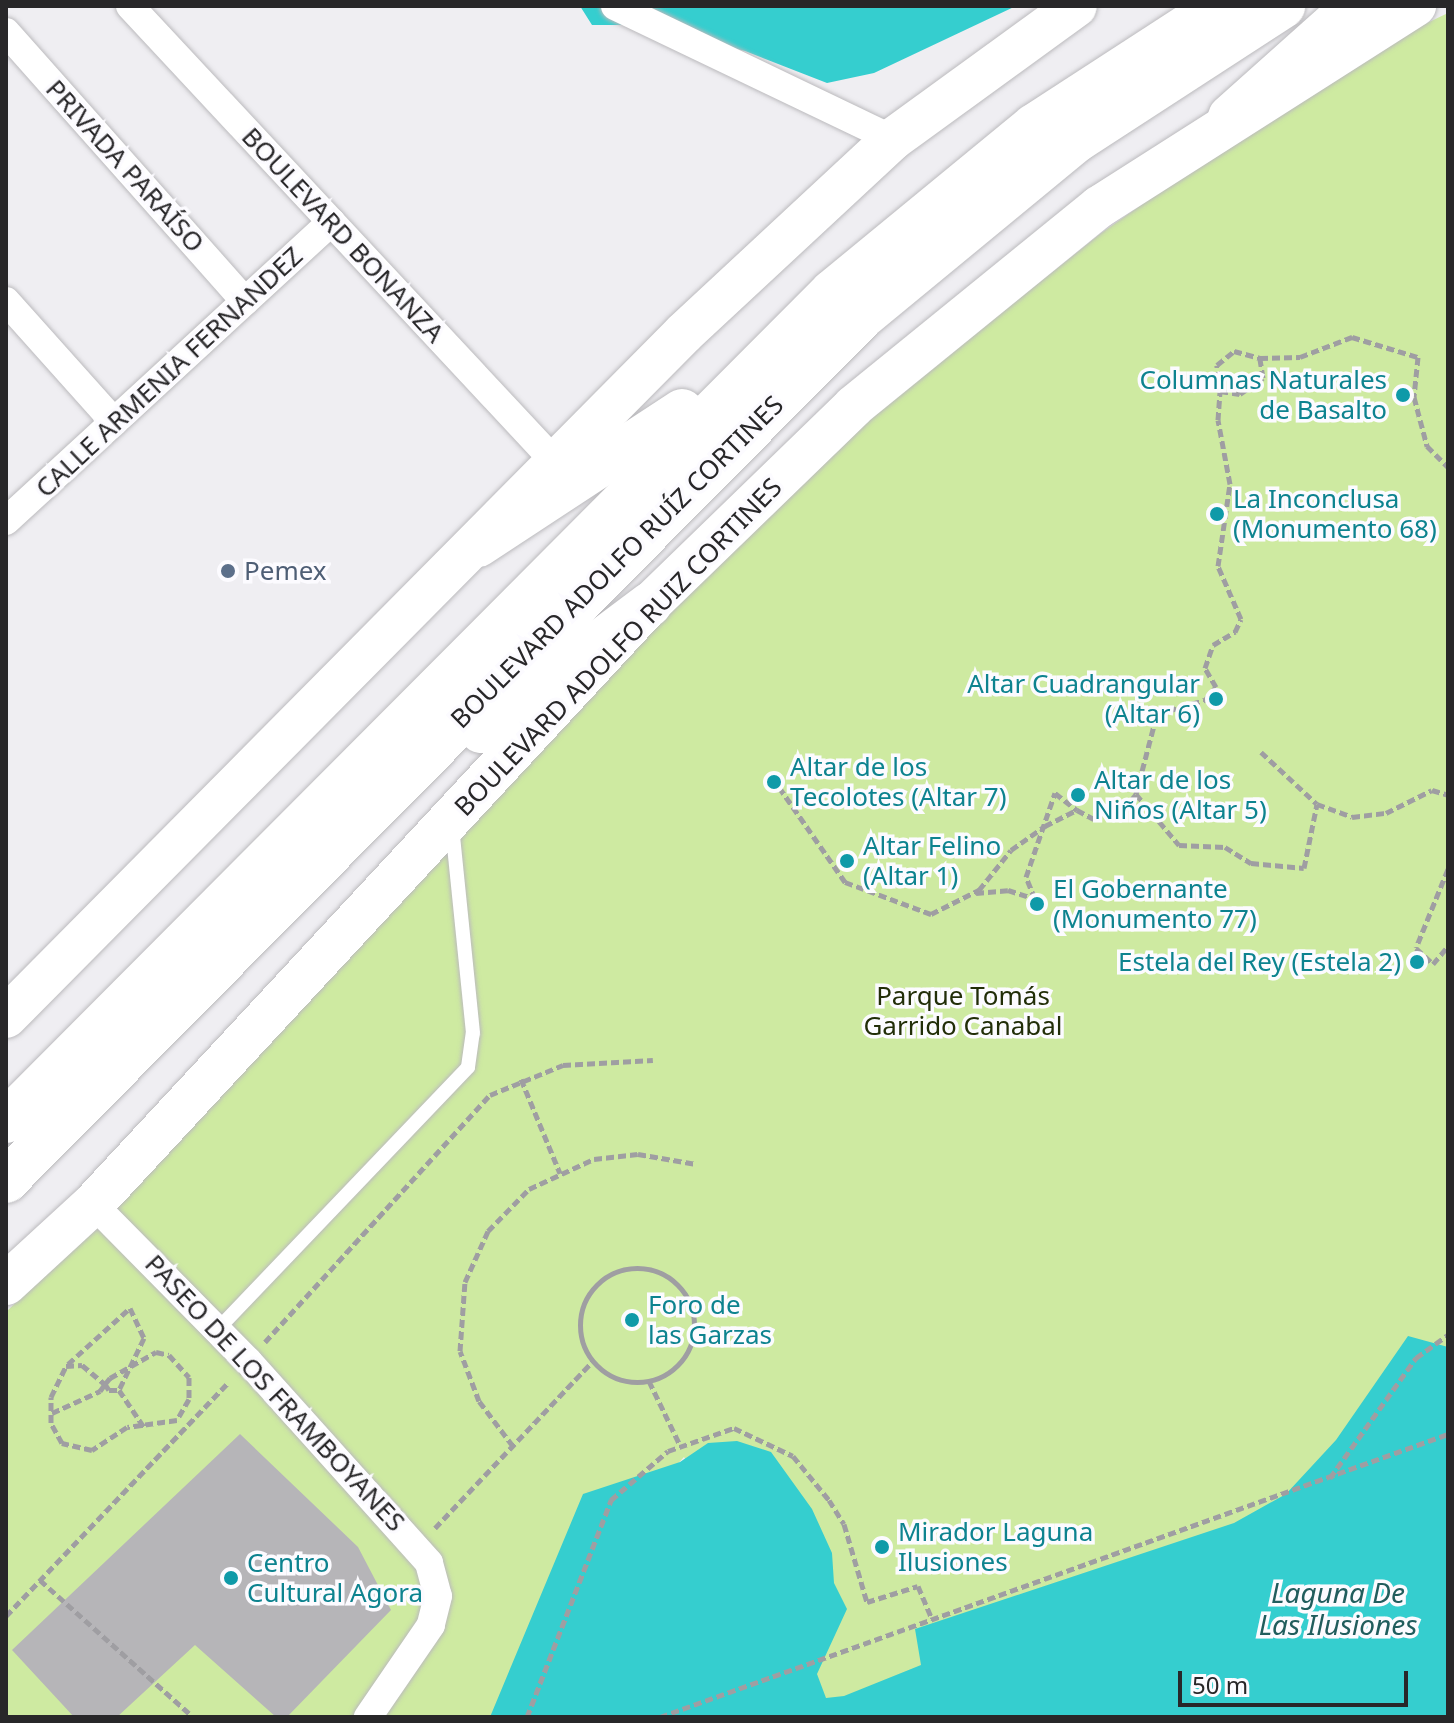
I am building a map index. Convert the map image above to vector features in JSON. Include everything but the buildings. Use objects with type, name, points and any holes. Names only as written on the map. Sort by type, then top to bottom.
[{"type":"highway","name":"BOULEVARD ADOLFO RUÍZ CORTINES","points":[[6,1121],[761,359],[1010,145],[1219,6]]},
{"type":"highway","name":"BOULEVARD ADOLFO RUÍZ CORTINES","points":[[6,1181],[862,317],[1077,140],[1283,6]]},
{"type":"highway","points":[[1230,117],[1354,6]]},
{"type":"highway","points":[[478,545],[761,359]]},
{"type":"highway","points":[[364,818],[650,604]]},
{"type":"main road","points":[[6,1017],[478,545],[556,463],[893,139],[1076,6]]},
{"type":"main road","name":"BOULEVARD ADOLFO RUIZ CORTINES","points":[[6,1284],[93,1204],[650,604],[854,406],[1011,273],[1230,117],[1415,6]]},
{"type":"street","name":"BOULEVARD BONANZA","points":[[130,6],[556,463]]},
{"type":"street","points":[[615,6],[893,139]]},
{"type":"street","name":"PRIVADA PARAÍSO","points":[[6,32],[245,301]]},
{"type":"street","name":"CALLE ARMENIA FERNANDEZ","points":[[6,521],[331,222]]},
{"type":"street","points":[[6,301],[114,422]]},
{"type":"street","name":"PASEO DE LOS FRAMBOYANES","points":[[93,1204],[218,1329],[418,1547],[435,1581],[436,1613],[368,1717]]},
{"type":"lane","points":[[218,1329],[468,1067],[473,1033],[451,821]]},
{"type":"path","points":[[971,894],[1008,890],[1035,899],[1026,877],[1055,793],[1094,819],[1116,818],[1136,794],[1157,714],[1205,700],[1216,687],[1205,668],[1213,645],[1235,632],[1241,619],[1218,566],[1230,484],[1217,365],[1234,351],[1260,358],[1300,357],[1352,337],[1418,357],[1414,397],[1427,446],[1448,467]]},
{"type":"path","points":[[1220,391],[1240,394],[1263,378],[1260,358]]},
{"type":"path","points":[[1261,752],[1317,804],[1352,817],[1386,813],[1432,790],[1448,795]]},
{"type":"path","points":[[779,787],[845,882],[931,914],[971,894],[1045,826],[1077,810]]},
{"type":"path","points":[[1136,794],[1179,845],[1225,847],[1251,863],[1304,868],[1317,804]]},
{"type":"path","points":[[1448,869],[1416,948],[1433,964],[1448,946]]},
{"type":"path","points":[[6,1616],[248,1361],[469,1114],[521,1079],[563,1065],[653,1060]]},
{"type":"path","points":[[521,1079],[560,1173]]},
{"type":"path","points":[[513,1446],[464,1369],[462,1300],[488,1231],[514,1200],[560,1173],[638,1154],[696,1164]]},
{"type":"path","points":[[651,1269],[679,1286],[695,1326],[678,1365],[649,1381],[614,1377],[593,1361],[581,1331],[592,1290],[619,1271],[651,1269]]},
{"type":"path","points":[[145,1427],[130,1413],[119,1390],[122,1372],[144,1338],[130,1308],[66,1366],[54,1382],[52,1413],[62,1443],[80,1451],[127,1427],[145,1427],[177,1420],[187,1425]]},
{"type":"path","points":[[1329,1479],[1416,1358],[1448,1335]]},
{"type":"path","points":[[52,1413],[156,1352],[169,1355],[189,1377],[189,1399],[177,1420]]},
{"type":"path","points":[[418,1547],[593,1361]]},
{"type":"path","points":[[66,1366],[82,1365],[105,1384],[119,1390]]},
{"type":"path","points":[[649,1381],[680,1445]]},
{"type":"path","points":[[127,1427],[130,1413]]},
{"type":"path","points":[[527,1717],[611,1500],[643,1467],[680,1445],[734,1428],[774,1442],[844,1524],[867,1602],[918,1586],[932,1619]]},
{"type":"path","points":[[660,1717],[1448,1434]]},
{"type":"path","points":[[40,1580],[193,1717]]},
{"type":"green space","name":"Parque Tomás Garrido Canabal","points":[[1448,13],[1448,1462],[832,1713],[684,1457],[654,1490],[551,1717],[6,1717],[6,1312],[77,1244],[471,800],[862,424],[1100,234],[1341,64]]},
{"type":"water","points":[[580,6],[1016,6],[874,73],[827,83],[745,51],[639,25],[592,25]]},
{"type":"water","name":"Laguna De Las Ilusiones","points":[[1408,1336],[1448,1347],[1448,1717],[490,1717],[583,1494],[680,1462],[708,1443],[737,1441],[771,1452],[812,1509],[832,1553],[834,1583],[847,1609],[817,1674],[826,1698],[844,1696],[921,1665],[915,1629],[1234,1523],[1286,1494],[1336,1440]]},
{"type":"place","name":"Columnas Naturales de Basalto","points":[[1403,395]]},
{"type":"place","name":"La Inconclusa (Monumento 68)","points":[[1217,514]]},
{"type":"place","name":"Pemex","points":[[228,571]]},
{"type":"place","name":"Altar Cuadrangular (Altar 6)","points":[[1216,699]]},
{"type":"place","name":"Altar de los Tecolotes (Altar 7)","points":[[774,782]]},
{"type":"place","name":"Altar de los Niños (Altar 5)","points":[[1078,795]]},
{"type":"place","name":"Altar Felino (Altar 1)","points":[[847,861]]},
{"type":"place","name":"El Gobernante (Monumento 77)","points":[[1037,904]]},
{"type":"place","name":"Estela del Rey (Estela 2)","points":[[1417,962]]},
{"type":"place","name":"Foro de las Garzas","points":[[632,1320]]},
{"type":"place","name":"Mirador Laguna Ilusiones","points":[[882,1547]]},
{"type":"place","name":"Centro Cultural Agora","points":[[231,1578]]}]
